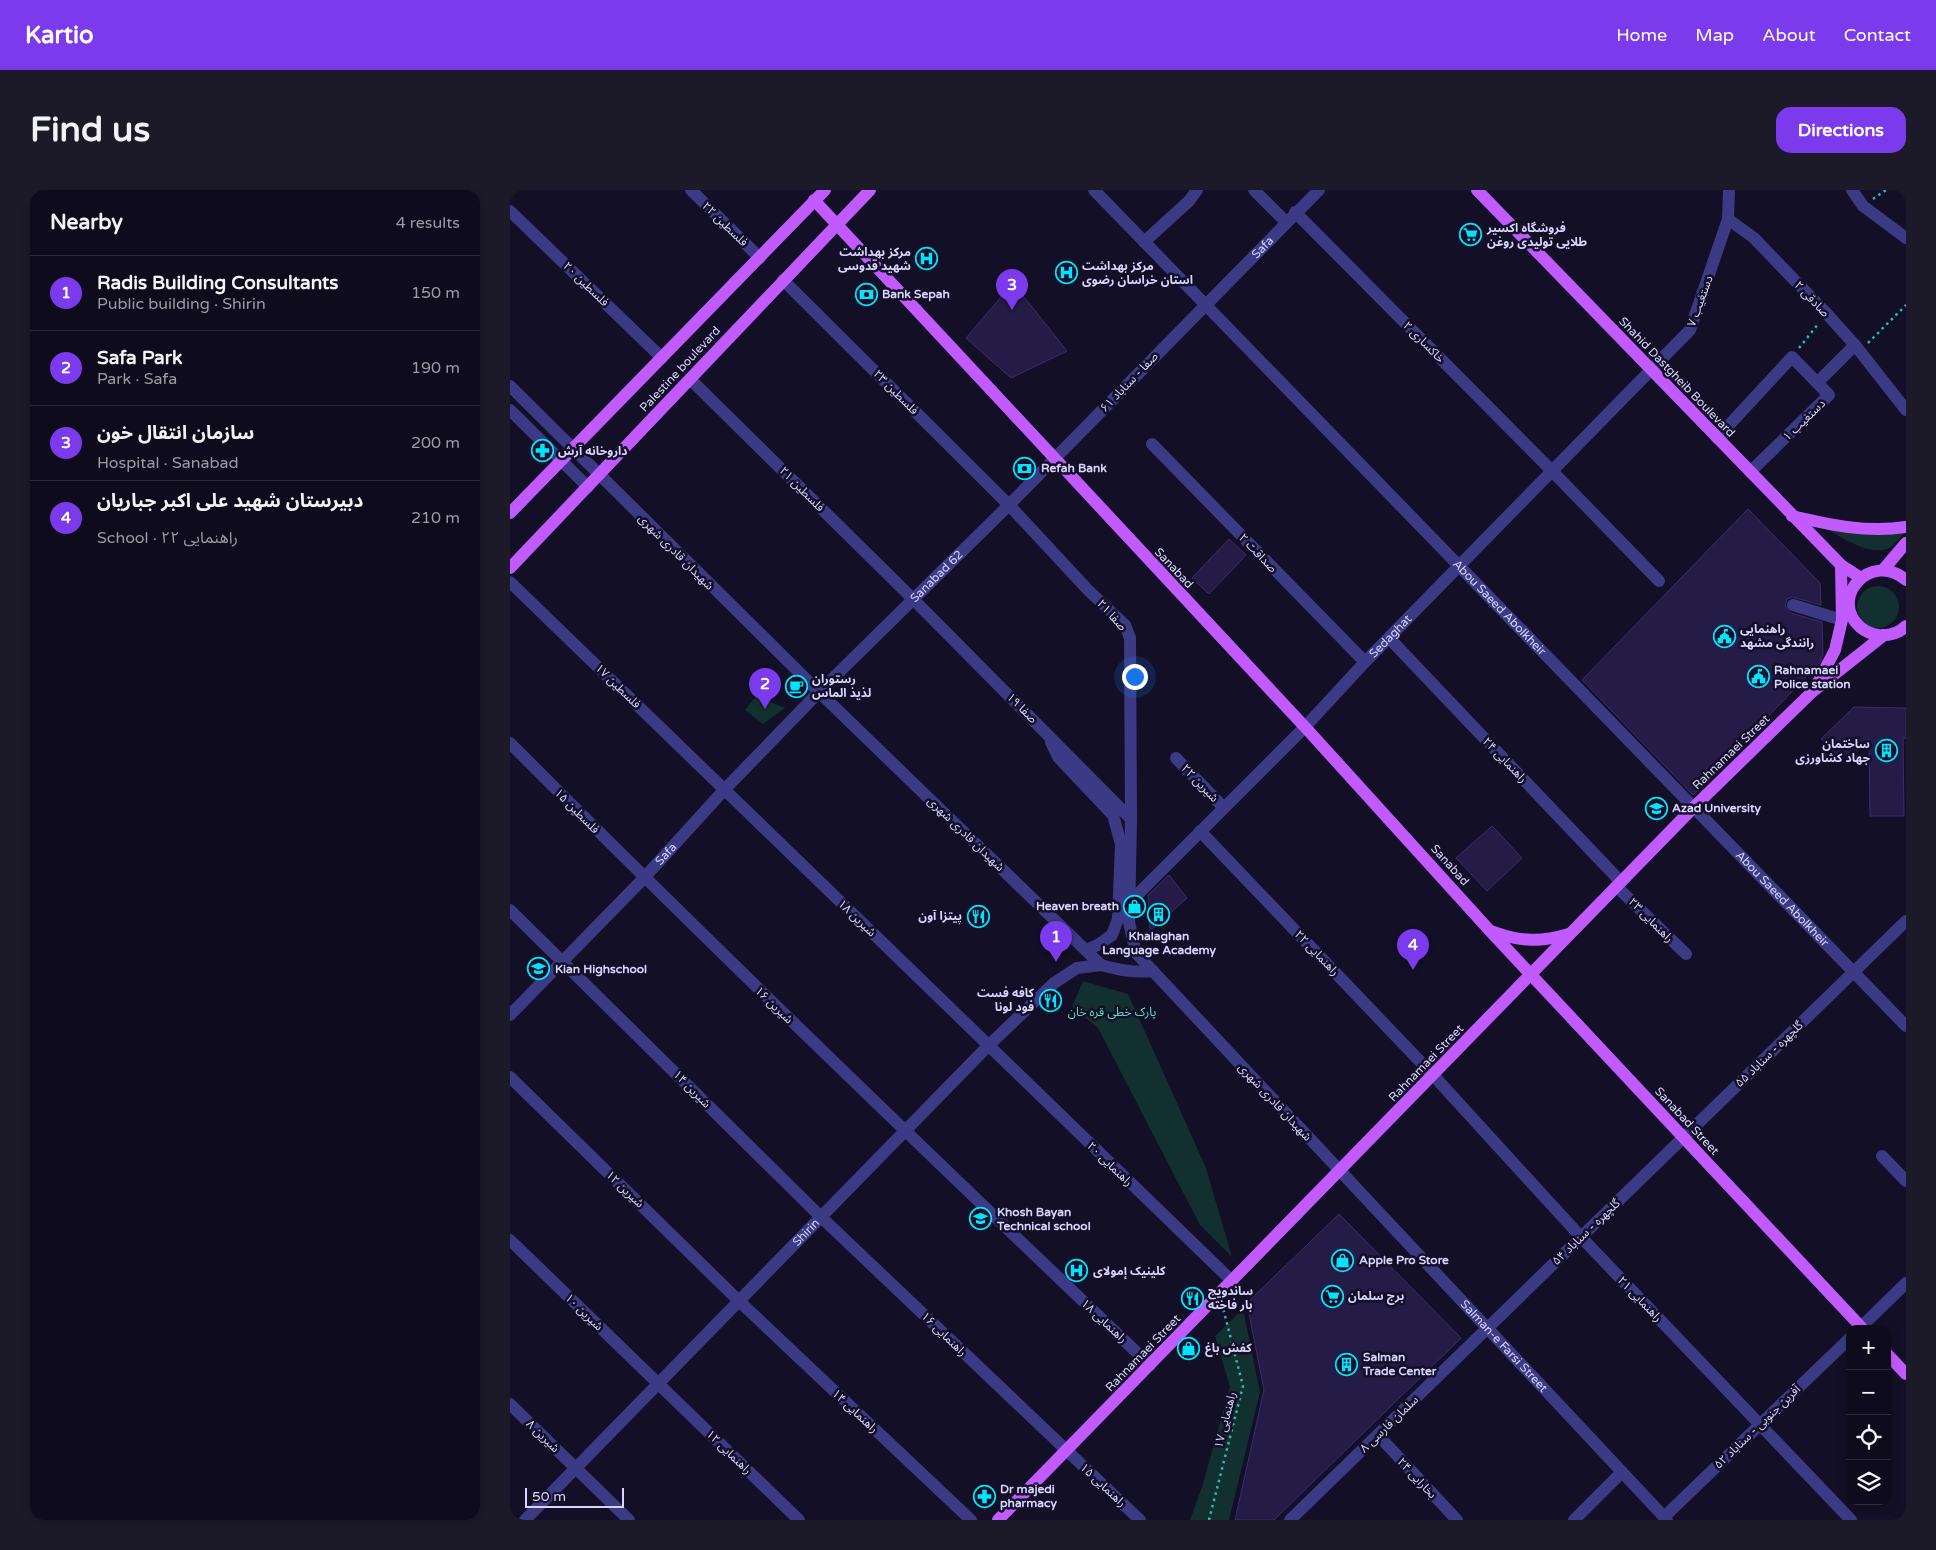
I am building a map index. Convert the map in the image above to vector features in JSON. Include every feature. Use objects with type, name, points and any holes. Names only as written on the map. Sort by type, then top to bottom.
[{"type":"main road","name":"Palestine boulevard","points":[[510,513],[825,190]]},
{"type":"main road","name":"Palestine boulevard","points":[[510,568],[870,190]]},
{"type":"main road","name":"Shahid Dastgheib Boulevard","points":[[1477,190],[1840,565],[1860,578]]},
{"type":"main road","points":[[814,200],[837,224]]},
{"type":"main road","name":"Sanabad","points":[[837,224],[1305,727],[1491,932]]},
{"type":"main road","points":[[1792,516],[1834,526],[1885,530],[1906,527]]},
{"type":"main road","points":[[1883,570],[1906,543]]},
{"type":"main road","points":[[1812,692],[1835,650],[1842,620],[1840,565]]},
{"type":"main road","points":[[1884,636],[1864,630],[1857,624],[1849,605],[1850,595],[1860,578],[1875,570],[1900,574],[1906,580]]},
{"type":"main road","name":"Rahnamaei Street","points":[[998,1520],[1693,808],[1812,692],[1884,636],[1894,634],[1906,626]]},
{"type":"main road","points":[[1491,932],[1510,938],[1531,941],[1551,939],[1570,934]]},
{"type":"main road","name":"Sanabad Street","points":[[1491,932],[1858,1325]]},
{"type":"main road","points":[[1891,1358],[1906,1374]]},
{"type":"street","name":"فلسطین ۲۲","points":[[691,190],[760,258]]},
{"type":"street","name":"Abou Saeed Abolkheir","points":[[1094,190],[1906,1026]]},
{"type":"street","points":[[1144,242],[1189,201],[1197,190]]},
{"type":"street","name":"خاکساری ۲","points":[[1254,190],[1291,217],[1552,471],[1659,581]]},
{"type":"street","name":"Safa","points":[[1204,304],[1318,190]]},
{"type":"street","points":[[1728,190],[1728,219]]},
{"type":"street","points":[[1852,190],[1863,206],[1906,238]]},
{"type":"street","name":"فلسطین ۲۰","points":[[510,211],[662,358]]},
{"type":"street","name":"دستغیب ۷","points":[[1651,370],[1690,330],[1728,219]]},
{"type":"street","name":"صادقی ۲","points":[[1728,219],[1754,238],[1826,314],[1857,348],[1906,410]]},
{"type":"street","name":"فلسطین ۲۳","points":[[783,280],[1009,505]]},
{"type":"street","name":"صفا - سناباد ۶۱","points":[[1054,459],[1204,304]]},
{"type":"street","name":"دستغیب ۱","points":[[1750,472],[1829,395],[1818,382],[1857,348]]},
{"type":"street","points":[[1717,438],[1792,357],[1818,382]]},
{"type":"street","name":"Sedaghat","points":[[1130,902],[1305,727],[1365,662],[1651,370]]},
{"type":"street","name":"فلسطین ۲۱","points":[[690,379],[913,599]]},
{"type":"street","points":[[510,386],[573,448]]},
{"type":"street","points":[[510,410],[588,486]]},
{"type":"street","name":"صداقت ۲","points":[[1152,444],[1365,662]]},
{"type":"street","name":"شهیدان قادری شهری","points":[[573,448],[598,475],[819,692],[1101,965]]},
{"type":"street","name":"Sanabad 62","points":[[819,692],[1054,459]]},
{"type":"street","name":"صفا ۲۱","points":[[1009,505],[1088,590],[1125,626],[1130,638],[1130,902]]},
{"type":"street","name":"فلسطین ۱۷","points":[[510,582],[725,789]]},
{"type":"street","name":"صفا ۱۹","points":[[913,599],[1131,819]]},
{"type":"street","points":[[1793,605],[1842,620]]},
{"type":"street","name":"راهنمایی ۲۴","points":[[1389,638],[1619,884]]},
{"type":"street","name":"Safa","points":[[510,1015],[644,878],[725,789],[819,692]]},
{"type":"street","points":[[1048,735],[1058,758],[1113,815],[1121,844],[1118,920],[1112,935],[1098,946],[1086,950]]},
{"type":"street","name":"فلسطین ۱۵","points":[[510,743],[644,878]]},
{"type":"street","name":"شیرین ۲۲","points":[[1176,758],[1223,807]]},
{"type":"street","name":"شیرین ۱۸","points":[[725,789],[988,1046]]},
{"type":"street","name":"راهنمایی ۲۲","points":[[1200,831],[1434,1075]]},
{"type":"street","name":"شیرین ۱۶","points":[[644,878],[905,1132]]},
{"type":"street","name":"راهنمایی ۲۳","points":[[1619,884],[1686,954]]},
{"type":"street","name":"شهیدان قادری شهری","points":[[1130,902],[1129,922],[1136,953],[1340,1171]]},
{"type":"street","name":"شیرین ۱۴","points":[[510,910],[821,1217]]},
{"type":"street","name":"گلچهره - سناباد ۵۵","points":[[1684,1137],[1906,921]]},
{"type":"street","points":[[1101,965],[1138,973],[1153,971]]},
{"type":"street","name":"Shirin","points":[[525,1520],[988,1046],[1054,983],[1077,968],[1101,965]]},
{"type":"street","name":"راهنمایی ۲۰","points":[[988,1046],[1232,1281]]},
{"type":"street","name":"راهنمایی ۲۱","points":[[1434,1075],[1581,1237],[1851,1520]]},
{"type":"street","name":"شیرین ۱۲","points":[[510,1077],[739,1301]]},
{"type":"street","name":"راهنمایی ۱۸","points":[[905,1132],[1150,1365]]},
{"type":"street","name":"گلچهره - سناباد ۵۴","points":[[1488,1328],[1684,1137]]},
{"type":"street","points":[[1882,1156],[1906,1181]]},
{"type":"street","name":"Salman-e Farsi Street","points":[[1340,1171],[1666,1518]]},
{"type":"street","name":"راهنمایی ۱۶","points":[[821,1217],[1066,1451]]},
{"type":"street","name":"شیرین ۱۰","points":[[510,1240],[658,1384]]},
{"type":"street","points":[[1864,1325],[1906,1283]]},
{"type":"street","name":"راهنمایی ۱۴","points":[[739,1301],[971,1520]]},
{"type":"street","name":"سلمان فارسی ۸","points":[[1290,1520],[1488,1328]]},
{"type":"street","name":"آفرین جنوبی - سناباد ۵۲","points":[[1666,1518],[1846,1342]]},
{"type":"street","name":"راهنمایی ۱۲","points":[[658,1384],[799,1520]]},
{"type":"street","name":"شیرین ۸","points":[[510,1404],[629,1520]]},
{"type":"street","name":"بخارایی ۲۴","points":[[1378,1435],[1457,1520]]},
{"type":"street","name":"راهنمایی ۱۵","points":[[1066,1451],[1140,1520]]},
{"type":"street","points":[[1574,1520],[1622,1472]]},
{"type":"path","points":[[1857,348],[1906,305]]},
{"type":"path","points":[[1792,357],[1826,314]]},
{"type":"path","name":"راهنمایی ۱۷","points":[[1209,1520],[1243,1386],[1219,1295]]},
{"type":"green space","points":[[1829,530],[1904,533],[1891,547],[1884,550],[1876,550],[1859,546]]},
{"type":"green space","points":[[1882,586],[1890,589],[1896,595],[1899,607],[1896,619],[1890,625],[1874,628],[1866,625],[1860,619],[1857,603],[1860,595],[1866,589]]},
{"type":"green space","points":[[756,696],[785,708],[763,724],[745,710]]},
{"type":"green space","name":"پارک خطی قره خان","points":[[1083,981],[1128,994],[1206,1168],[1232,1257],[1200,1225],[1098,1028],[1072,1007]]},
{"type":"green space","points":[[1243,1309],[1260,1392],[1229,1520],[1190,1520],[1202,1487],[1230,1387],[1215,1336]]},
{"type":"building","points":[[1013,283],[1067,351],[1011,378],[966,338]]},
{"type":"building","name":"راهنمایی رانندگی مشهد","points":[[1748,509],[1820,583],[1821,605],[1792,597],[1787,599],[1785,606],[1791,613],[1822,622],[1823,655],[1820,662],[1693,795],[1582,680]]},
{"type":"building","points":[[1229,539],[1246,555],[1209,594],[1192,578]]},
{"type":"building","name":"ساختمان جهاد کشاورزی","points":[[1854,707],[1906,708],[1906,739],[1903,737],[1904,816],[1870,816],[1869,739],[1844,763],[1821,739]]},
{"type":"building","points":[[1492,826],[1522,858],[1487,891],[1456,858]]},
{"type":"building","name":"Khalaghan Language Academy","points":[[1169,875],[1187,898],[1150,931],[1148,895]]},
{"type":"building","name":"Salman Trade Center","points":[[1339,1214],[1461,1338],[1274,1520],[1235,1520],[1264,1390],[1247,1303]]},
{"type":"place","name":"فروشگاه اکسیر طلایی تولیدی روغن","points":[[1471,235]]},
{"type":"place","name":"مرکز بهداشت شهید قدوسی","points":[[927,259]]},
{"type":"place","name":"مرکز بهداشت استان خراسان رضوی","points":[[1066,273]]},
{"type":"place","name":"Bank Sepah","points":[[866,294]]},
{"type":"place","name":"سازمان انتقال خون","points":[[1012,310]]},
{"type":"place","name":"داروخانه آرش","points":[[542,451]]},
{"type":"place","name":"Refah Bank","points":[[1025,468]]},
{"type":"place","name":"راهنمایی رانندگی مشهد","points":[[1724,636]]},
{"type":"place","name":"Rahnamaei Police station","points":[[1758,677]]},
{"type":"place","name":"رستوران لذیذ الماس","points":[[796,686]]},
{"type":"place","name":"Safa Park","points":[[765,709]]},
{"type":"place","name":"ساختمان جهاد کشاورزی","points":[[1886,751]]},
{"type":"place","name":"Azad University","points":[[1656,808]]},
{"type":"place","name":"Heaven breath","points":[[1135,906]]},
{"type":"place","name":"Khalaghan Language Academy","points":[[1159,915]]},
{"type":"place","name":"پیتزا آون","points":[[978,916]]},
{"type":"place","name":"Radis Building Consultants","points":[[1056,962]]},
{"type":"place","name":"Kian Highschool","points":[[539,969]]},
{"type":"place","name":"دبیرستان شهید علی اکبر جباریان","points":[[1413,970]]},
{"type":"place","name":"کافه فست فود لونا","points":[[1050,1000]]},
{"type":"place","name":"Khosh Bayan Technical school","points":[[981,1219]]},
{"type":"place","name":"Apple Pro Store","points":[[1343,1260]]},
{"type":"place","name":"کلینیک إمولای","points":[[1077,1271]]},
{"type":"place","name":"برج سلمان","points":[[1332,1296]]},
{"type":"place","name":"ساندویچ بار فاخته","points":[[1192,1298]]},
{"type":"place","name":"کفش باغ","points":[[1189,1348]]},
{"type":"place","name":"Salman Trade Center","points":[[1347,1364]]},
{"type":"place","name":"Dr majedi pharmacy","points":[[984,1496]]}]
